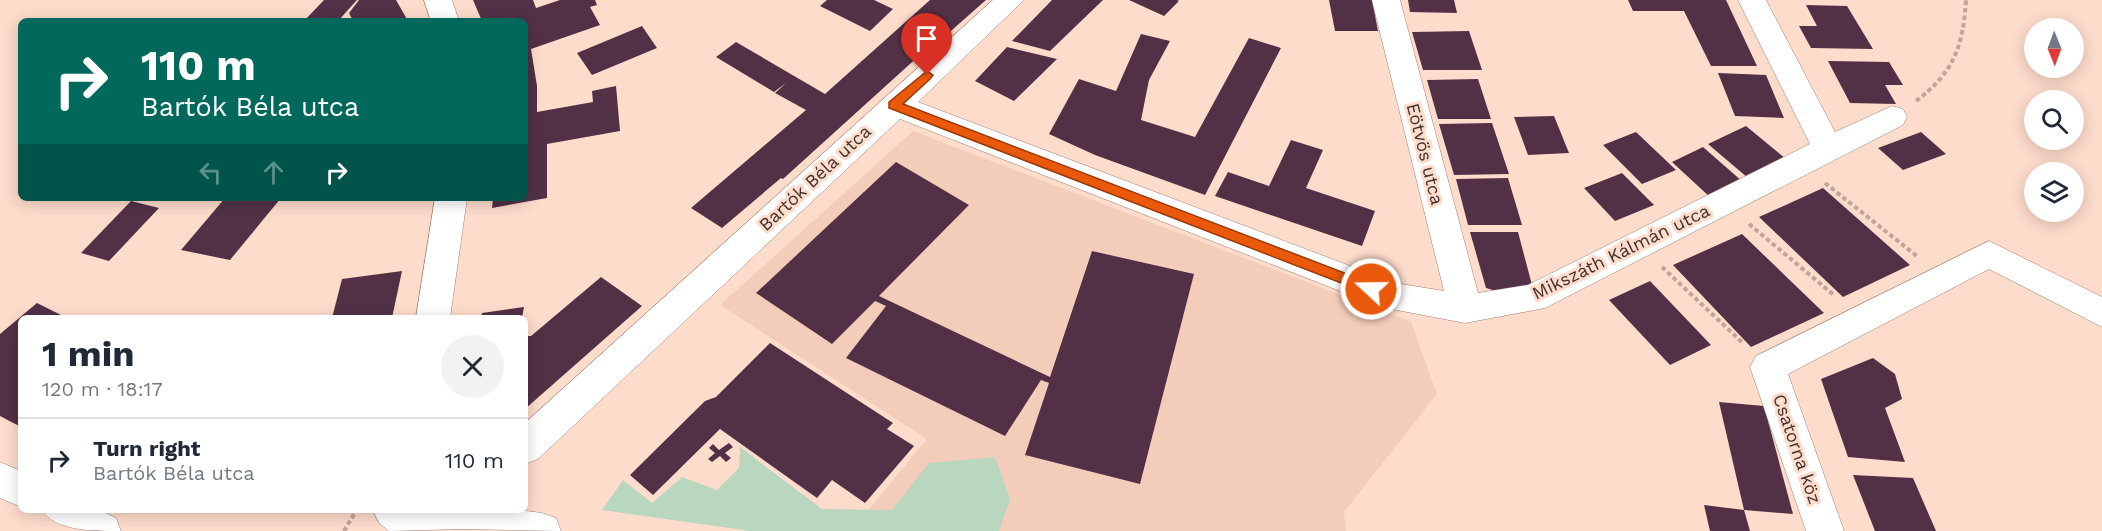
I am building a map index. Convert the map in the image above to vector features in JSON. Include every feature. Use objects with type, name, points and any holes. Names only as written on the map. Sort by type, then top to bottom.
[{"type":"street","points":[[438,0],[444,18]]},
{"type":"street","name":"Bartók Béla utca","points":[[622,357],[1010,0]]},
{"type":"street","name":"Eötvös utca","points":[[1386,0],[1465,309]]},
{"type":"street","points":[[1752,0],[1828,149]]},
{"type":"street","name":"Mikszáth Kálmán utca","points":[[894,105],[1393,297],[1465,309],[1533,298],[1892,117]]},
{"type":"street","points":[[433,315],[451,201]]},
{"type":"street","points":[[1768,368],[1860,318],[1989,254],[2102,313]]},
{"type":"street","points":[[528,427],[622,357]]},
{"type":"street","points":[[528,444],[622,357]]},
{"type":"street","name":"Csatorna köz","points":[[1768,368],[1825,531]]},
{"type":"street","points":[[0,479],[18,488]]},
{"type":"street","points":[[67,513],[102,531]]},
{"type":"street","points":[[377,531],[389,513]]},
{"type":"street","points":[[394,513],[401,520],[419,526],[443,521],[542,531]]},
{"type":"path","points":[[1892,117],[1932,90],[1952,67],[1965,34],[1966,0]]},
{"type":"path","points":[[1801,164],[1942,277]]},
{"type":"path","points":[[1723,202],[1860,318]]},
{"type":"path","points":[[1640,246],[1768,368]]},
{"type":"path","points":[[344,531],[354,513]]},
{"type":"shaded area","points":[[913,131],[1411,322],[1437,394],[1344,512],[1346,531],[851,531],[927,439],[720,305]],"holes":[[[896,162],[969,205],[879,296],[1050,377],[1092,251],[1194,274],[1140,484],[1026,455],[1049,383],[1041,380],[1005,436],[846,358],[886,306],[875,301]]]},
{"type":"green space","points":[[740,447],[822,509],[892,510],[929,463],[995,457],[1010,499],[999,531],[750,531],[602,510],[623,480],[652,503],[682,477],[717,490],[739,468]]},
{"type":"building","points":[[324,0],[357,0],[341,18],[307,18]]},
{"type":"building","points":[[359,0],[396,0],[406,18],[352,18],[349,13]]},
{"type":"building","points":[[473,0],[533,0],[536,8],[560,0],[595,0],[597,5],[590,7],[600,25],[531,49],[537,86],[537,112],[593,102],[592,91],[616,86],[620,131],[547,144],[547,198],[492,208],[493,201],[528,201],[528,18],[481,18]]},
{"type":"building","points":[[827,0],[874,0],[893,9],[870,31],[820,6]]},
{"type":"building","points":[[930,0],[986,0],[935,45],[932,44],[783,179],[781,178],[722,228],[691,208],[806,110],[775,93],[786,83],[774,92],[716,57],[736,42],[825,94]]},
{"type":"building","points":[[1052,0],[1103,0],[1050,51],[1012,41]]},
{"type":"building","points":[[1129,0],[1177,0],[1179,1],[1164,16]]},
{"type":"building","points":[[1329,0],[1372,0],[1378,31],[1335,31]]},
{"type":"building","points":[[1408,0],[1454,0],[1457,13],[1410,12]]},
{"type":"building","points":[[1628,0],[1726,0],[1757,66],[1711,66],[1684,11],[1633,11]]},
{"type":"building","points":[[1806,5],[1847,6],[1873,49],[1811,48],[1799,26],[1817,26]]},
{"type":"building","points":[[642,26],[657,48],[592,75],[577,53]]},
{"type":"building","points":[[1469,31],[1482,70],[1423,70],[1412,32]]},
{"type":"building","points":[[1141,34],[1170,41],[1149,80],[1141,120],[1195,137],[1249,38],[1281,48],[1205,195],[1095,155],[1049,134],[1079,79],[1116,91]]},
{"type":"building","points":[[1007,47],[1057,59],[1014,101],[975,81]]},
{"type":"building","points":[[1828,61],[1889,62],[1903,85],[1885,85],[1896,104],[1850,103]]},
{"type":"building","points":[[1718,73],[1766,75],[1784,118],[1735,116]]},
{"type":"building","points":[[1478,79],[1491,119],[1438,119],[1427,80]]},
{"type":"building","points":[[1554,116],[1569,153],[1528,155],[1514,117]]},
{"type":"building","points":[[1492,123],[1509,174],[1454,175],[1439,124]]},
{"type":"building","points":[[1746,126],[1786,159],[1748,178],[1708,144]]},
{"type":"building","points":[[1636,132],[1676,170],[1642,184],[1603,145]]},
{"type":"building","points":[[1921,132],[1946,154],[1903,170],[1878,148]]},
{"type":"building","points":[[1291,140],[1323,150],[1306,188],[1375,211],[1362,246],[1215,196],[1228,172],[1269,186]]},
{"type":"building","points":[[1703,147],[1743,182],[1711,198],[1672,162]]},
{"type":"building","points":[[896,162],[969,205],[879,296],[1050,377],[1092,251],[1194,274],[1140,484],[1025,455],[1049,383],[1041,380],[1005,436],[846,358],[886,306],[875,301],[832,344],[756,293]]},
{"type":"building","points":[[1622,173],[1654,205],[1615,221],[1584,188]]},
{"type":"building","points":[[1508,178],[1522,225],[1468,225],[1456,179]]},
{"type":"building","points":[[1823,188],[1910,265],[1843,297],[1759,217]]},
{"type":"building","points":[[131,201],[159,208],[109,261],[81,253]]},
{"type":"building","points":[[222,201],[279,201],[230,260],[181,250]]},
{"type":"building","points":[[1470,232],[1518,232],[1532,285],[1506,294],[1486,288]]},
{"type":"building","points":[[1742,234],[1824,313],[1751,347],[1673,265]]},
{"type":"building","points":[[402,271],[393,315],[333,315],[342,279]]},
{"type":"building","points":[[601,277],[642,306],[528,406],[528,336],[531,336]]},
{"type":"building","points":[[1650,281],[1711,345],[1670,365],[1609,300]]},
{"type":"building","points":[[37,303],[61,315],[23,315]]},
{"type":"building","points":[[524,307],[523,315],[482,315],[482,313]]},
{"type":"building","points":[[18,319],[18,425],[0,416],[0,334]]},
{"type":"building","points":[[770,343],[893,423],[887,429],[914,446],[865,503],[832,480],[817,498],[720,429],[653,495],[630,475],[705,401],[716,397]]},
{"type":"building","points":[[1873,358],[1895,374],[1902,399],[1885,408],[1905,462],[1848,457],[1821,379]]},
{"type":"building","points":[[1719,402],[1764,406],[1793,514],[1744,510]]},
{"type":"building","points":[[729,443],[733,447],[725,453],[731,458],[726,462],[720,456],[712,462],[708,459],[715,453],[709,448],[713,444],[719,450]]},
{"type":"building","points":[[1853,475],[1913,478],[1936,531],[1875,531]]},
{"type":"building","points":[[1704,505],[1744,510],[1750,531],[1710,531]]},
{"type":"route","points":[[927,75],[894,105],[1371,289]]}]
